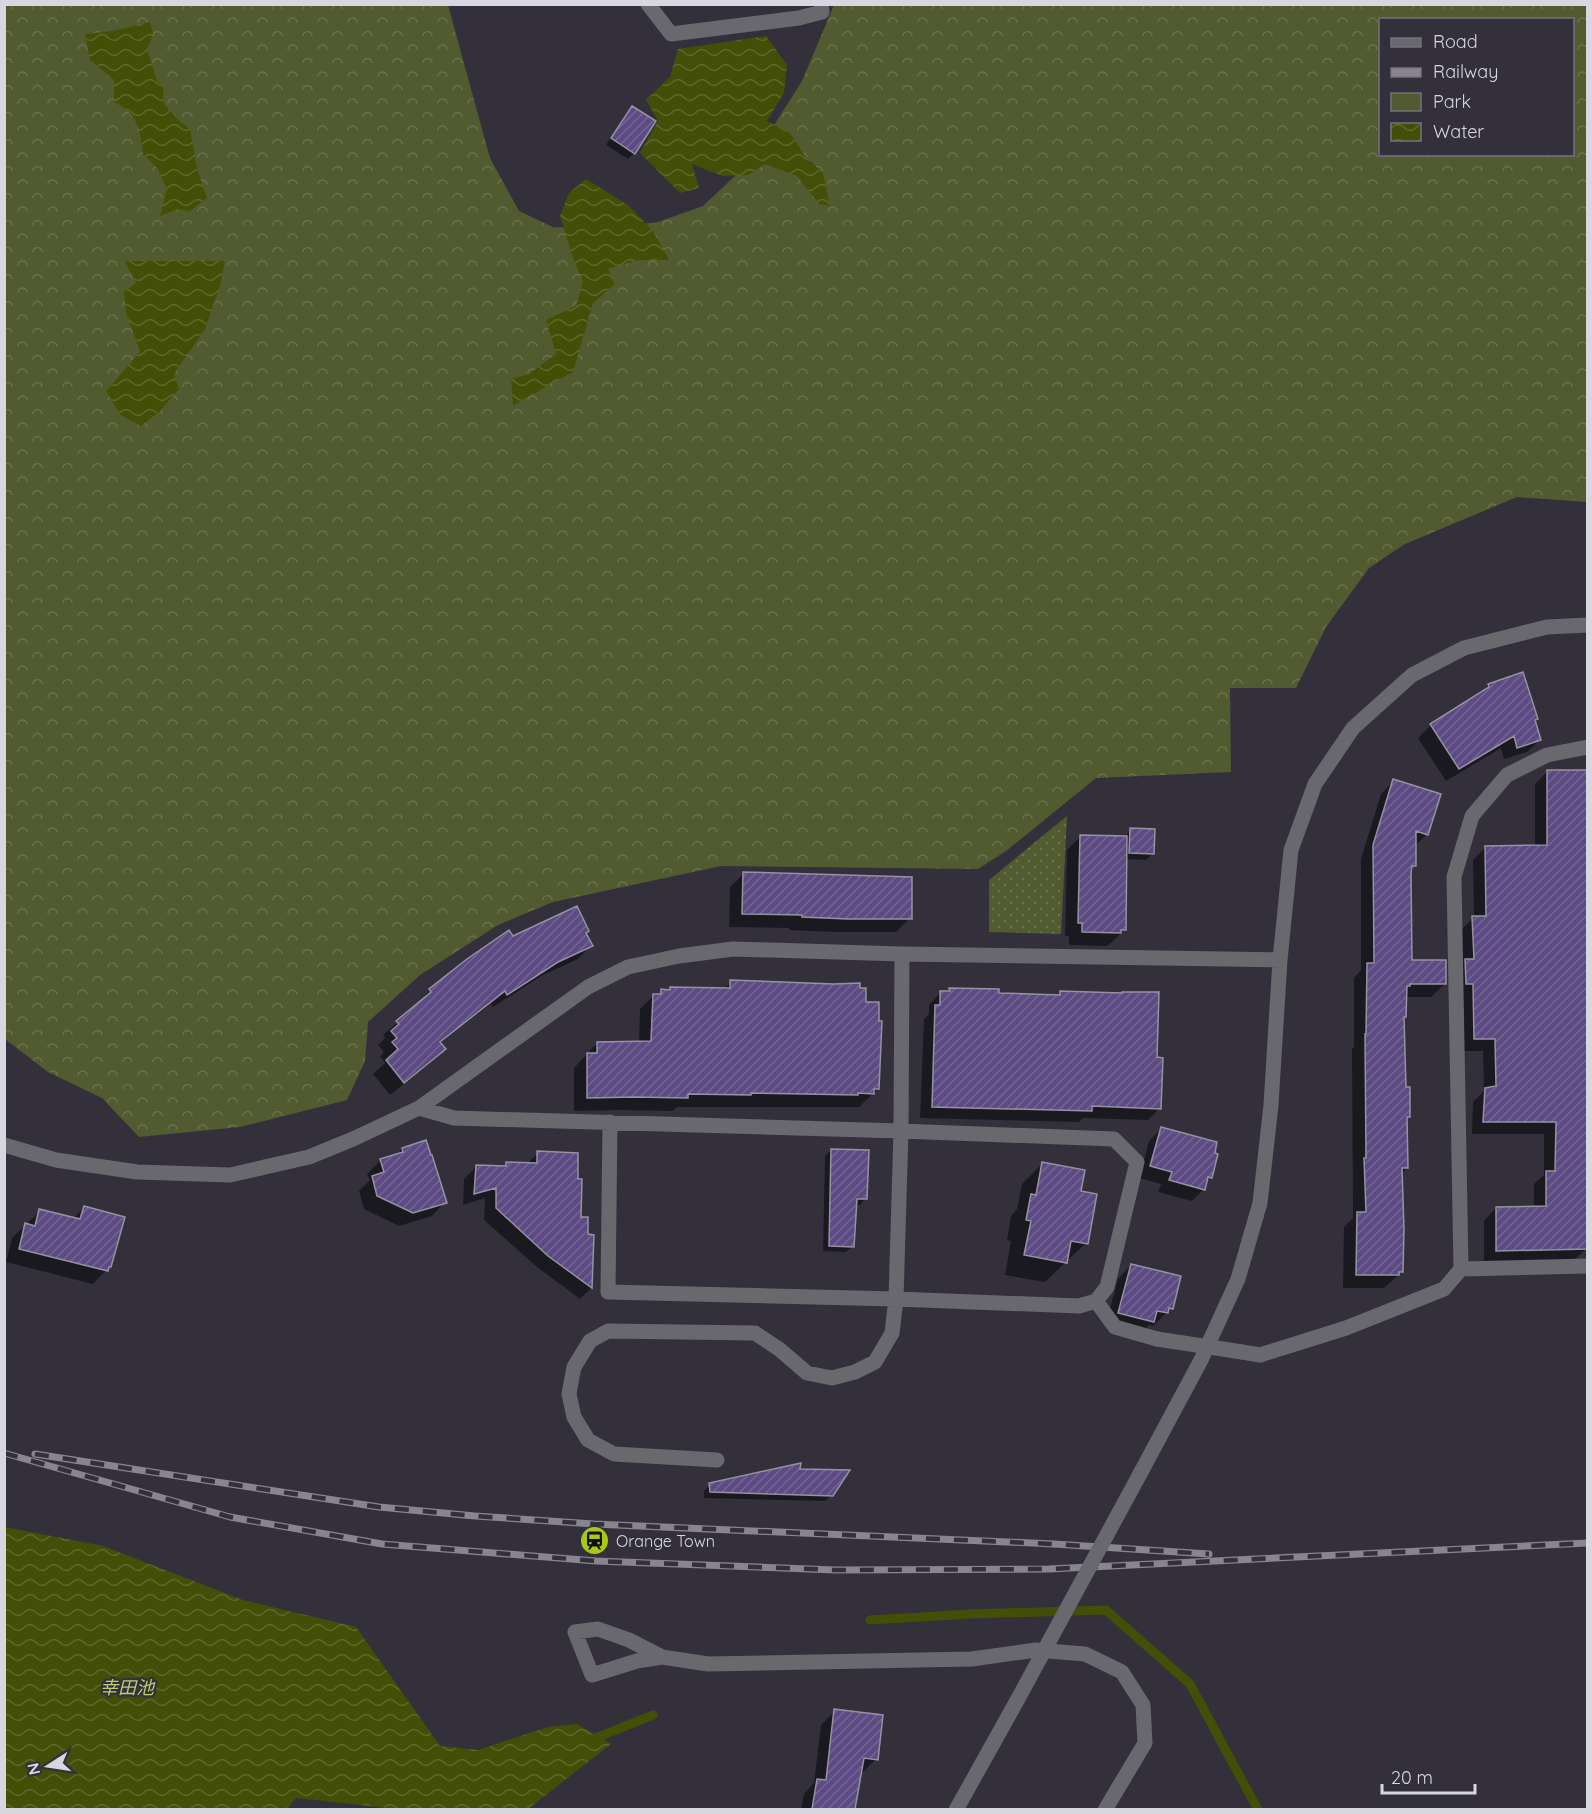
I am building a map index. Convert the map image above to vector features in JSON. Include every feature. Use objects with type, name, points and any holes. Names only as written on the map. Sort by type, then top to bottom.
[{"type":"street","points":[[648,4],[671,34],[799,18],[822,12],[821,4]]},
{"type":"street","points":[[956,1809],[1201,1360],[1238,1279],[1260,1203],[1271,1105],[1280,960],[1291,850],[1315,784],[1353,728],[1412,675],[1464,648],[1547,627],[1587,625]]},
{"type":"street","points":[[1096,1301],[1115,1327],[1157,1339],[1260,1355],[1346,1328],[1443,1289],[1461,1269],[1454,877],[1472,816],[1507,775],[1547,755],[1587,747]]},
{"type":"street","points":[[4,1145],[56,1160],[137,1172],[230,1175],[309,1157],[419,1108],[588,987],[628,967],[679,956],[733,949],[1280,960]]},
{"type":"street","points":[[717,1460],[614,1454],[588,1440],[574,1417],[569,1394],[574,1367],[590,1341],[609,1331],[755,1333],[779,1349],[807,1373],[832,1378],[855,1372],[875,1362],[892,1333],[896,1299],[901,1131],[902,954]]},
{"type":"street","points":[[419,1108],[454,1118],[610,1122],[901,1131],[1114,1139],[1137,1162],[1107,1287],[1096,1301],[1079,1306],[608,1292],[610,1122]]},
{"type":"street","points":[[1461,1269],[1587,1266]]},
{"type":"street","points":[[662,1657],[629,1640],[598,1629],[575,1632],[592,1675],[637,1661],[662,1657],[708,1664],[972,1659],[1036,1650],[1085,1654],[1122,1672],[1143,1705],[1145,1743],[1105,1809]]},
{"type":"green space","points":[[4,5],[448,5],[490,158],[519,211],[553,227],[601,229],[658,222],[703,206],[752,160],[802,81],[834,5],[1587,5],[1587,502],[1517,497],[1405,544],[1369,568],[1326,627],[1296,688],[1230,688],[1231,772],[1096,778],[1006,851],[978,869],[721,866],[553,902],[498,925],[420,975],[368,1022],[365,1061],[347,1100],[240,1127],[139,1137],[102,1098],[48,1072],[5,1039]]},
{"type":"green space","points":[[1067,816],[1061,934],[989,932],[989,880]]},
{"type":"water","points":[[150,22],[153,34],[147,49],[157,81],[163,86],[164,104],[177,119],[190,129],[197,169],[207,198],[190,211],[178,209],[160,216],[167,189],[158,169],[143,154],[141,137],[133,117],[122,106],[114,102],[114,80],[90,60],[85,34],[113,31]]},
{"type":"water","points":[[766,36],[787,65],[784,93],[767,121],[790,133],[805,156],[823,173],[830,206],[819,204],[797,176],[765,164],[749,175],[722,176],[692,164],[699,188],[680,193],[640,153],[658,121],[646,100],[670,77],[678,49]]},
{"type":"water","points":[[586,179],[628,205],[653,231],[669,260],[638,260],[608,269],[615,284],[593,303],[573,372],[513,406],[511,379],[529,374],[556,354],[546,320],[576,306],[583,282],[560,216],[569,193]]},
{"type":"water","points":[[125,261],[225,261],[221,283],[205,329],[174,374],[179,389],[160,411],[141,426],[121,415],[106,391],[140,352],[126,312],[124,292],[136,283]]},
{"type":"water","name":"幸田池","points":[[5,1527],[103,1546],[243,1600],[356,1627],[440,1746],[478,1750],[548,1727],[577,1724],[611,1744],[528,1809],[406,1810],[296,1798],[286,1810],[5,1809]]},
{"type":"building","points":[[632,106],[656,121],[635,154],[611,138]]},
{"type":"building","points":[[1523,672],[1538,719],[1535,720],[1541,740],[1517,748],[1514,736],[1459,769],[1430,724],[1489,687],[1488,684]]},
{"type":"building","points":[[1547,770],[1587,770],[1587,1249],[1496,1251],[1496,1207],[1546,1206],[1546,1171],[1555,1171],[1556,1122],[1483,1122],[1485,1088],[1496,1086],[1495,1039],[1474,1039],[1473,984],[1466,984],[1465,959],[1474,959],[1472,916],[1486,916],[1485,846],[1547,845]]},
{"type":"building","points":[[1393,779],[1441,794],[1428,835],[1416,831],[1416,866],[1412,866],[1411,873],[1412,960],[1446,960],[1446,984],[1410,984],[1407,986],[1406,1017],[1404,1017],[1406,1087],[1410,1087],[1410,1117],[1407,1117],[1408,1168],[1402,1168],[1403,1272],[1399,1272],[1399,1275],[1356,1275],[1357,1212],[1366,1212],[1365,1034],[1367,963],[1374,963],[1373,845]]},
{"type":"building","points":[[1130,828],[1155,829],[1154,854],[1129,853]]},
{"type":"building","points":[[1080,835],[1127,836],[1126,930],[1121,930],[1121,933],[1082,932],[1082,923],[1078,923]]},
{"type":"building","points":[[743,872],[912,877],[912,919],[848,919],[802,917],[802,915],[742,914]]},
{"type":"building","points":[[577,906],[589,931],[586,933],[593,946],[558,962],[507,995],[505,991],[440,1042],[446,1049],[404,1083],[386,1060],[398,1049],[392,1042],[397,1038],[391,1031],[399,1024],[396,1021],[431,992],[429,989],[509,930],[513,936]]},
{"type":"building","points":[[730,980],[860,983],[860,988],[866,988],[866,1002],[879,1002],[879,1021],[882,1021],[879,1089],[874,1089],[874,1094],[858,1093],[858,1095],[751,1093],[751,1095],[688,1094],[688,1098],[587,1098],[587,1053],[597,1053],[597,1042],[651,1041],[653,994],[661,994],[661,989],[670,990],[670,987],[730,988]]},
{"type":"building","points":[[949,988],[999,989],[999,993],[1060,995],[1060,991],[1159,992],[1157,1057],[1163,1058],[1161,1109],[1092,1106],[1092,1111],[932,1107],[935,1005],[940,1005],[940,991],[950,991]]},
{"type":"building","points":[[1161,1127],[1217,1142],[1215,1153],[1218,1154],[1212,1178],[1208,1177],[1205,1190],[1169,1180],[1172,1172],[1150,1166]]},
{"type":"building","points":[[426,1140],[447,1203],[413,1213],[377,1196],[372,1176],[384,1172],[380,1159],[403,1152],[402,1148]]},
{"type":"building","points":[[831,1149],[869,1150],[867,1199],[857,1199],[854,1247],[829,1246]]},
{"type":"building","points":[[537,1151],[578,1153],[578,1179],[582,1179],[581,1217],[588,1217],[588,1234],[594,1235],[592,1288],[548,1256],[496,1208],[496,1188],[474,1194],[476,1165],[506,1166],[506,1162],[537,1163]]},
{"type":"building","points":[[1042,1162],[1085,1170],[1081,1191],[1097,1194],[1088,1244],[1071,1241],[1067,1263],[1024,1255],[1031,1221],[1026,1220],[1031,1194],[1036,1195]]},
{"type":"building","points":[[84,1206],[125,1217],[108,1271],[19,1249],[25,1223],[35,1226],[39,1209],[80,1219]]},
{"type":"building","points":[[1131,1264],[1181,1276],[1173,1309],[1169,1308],[1168,1313],[1157,1311],[1154,1322],[1118,1313]]},
{"type":"building","points":[[801,1463],[800,1469],[850,1470],[833,1496],[710,1492],[709,1483]]},
{"type":"building","points":[[834,1709],[883,1715],[878,1760],[864,1758],[855,1809],[812,1809],[817,1779],[826,1780]]},
{"type":"waterway","points":[[870,1620],[1106,1610],[1190,1684],[1258,1810]]},
{"type":"waterway","points":[[588,1741],[653,1715]]},
{"type":"railway","points":[[4,1453],[230,1517],[382,1544],[596,1561],[835,1570],[1049,1569],[1588,1543]]},
{"type":"railway","points":[[35,1454],[379,1507],[475,1516],[594,1524],[1054,1544],[1209,1554]]},
{"type":"place","name":"Orange Town","points":[[595,1541]]}]
